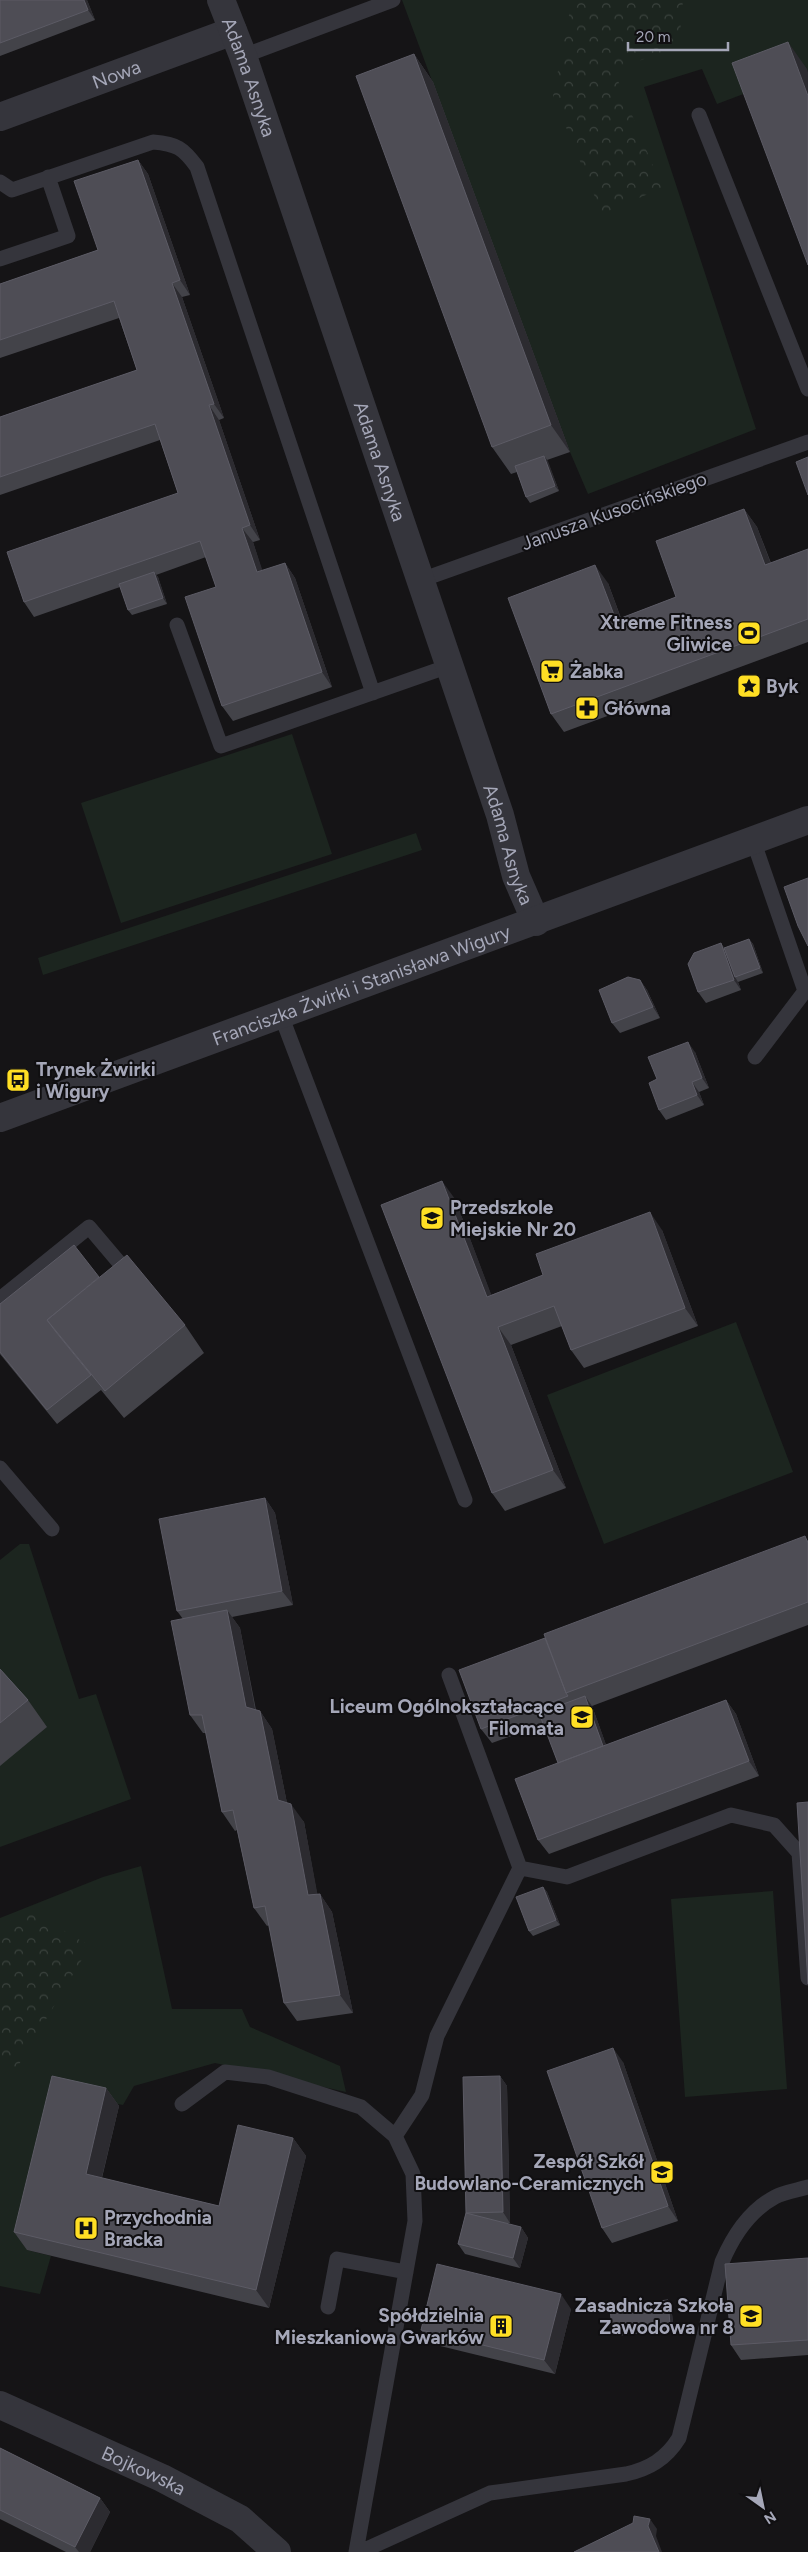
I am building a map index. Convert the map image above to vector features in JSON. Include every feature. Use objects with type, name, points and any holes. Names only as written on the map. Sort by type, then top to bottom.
[{"type":"street","name":"Adama Asnyka","points":[[221,0],[244,56],[421,580],[448,666],[500,815],[516,876],[536,922]]},
{"type":"street","name":"Nowa","points":[[0,118],[233,31]]},
{"type":"street","name":"Franciszka Żwirki i Stanisława Wigury","points":[[0,1118],[536,922],[808,820]]},
{"type":"street","name":"Bojkowska","points":[[0,2405],[162,2478],[240,2519],[277,2552]]},
{"type":"lane","points":[[244,56],[393,0]]},
{"type":"lane","points":[[699,115],[808,389]]},
{"type":"lane","points":[[0,182],[12,190],[153,142],[170,144],[185,151],[198,167],[373,693]]},
{"type":"lane","points":[[0,260],[68,236],[48,178]]},
{"type":"lane","name":"Janusza Kusocińskiego","points":[[421,580],[808,442]]},
{"type":"lane","points":[[177,625],[221,746],[448,666]]},
{"type":"lane","points":[[753,840],[805,992],[755,1057]]},
{"type":"lane","points":[[281,1015],[465,1500]]},
{"type":"lane","points":[[0,1299],[89,1227],[122,1266]]},
{"type":"lane","points":[[0,1468],[52,1529]]},
{"type":"lane","points":[[395,2136],[422,2095],[436,2036],[520,1868],[449,1675]]},
{"type":"lane","points":[[520,1868],[567,1877],[731,1815],[774,1825],[799,1853],[808,1978]]},
{"type":"lane","points":[[182,2104],[225,2072],[268,2077],[361,2107],[395,2136],[413,2174],[415,2221],[356,2552]]},
{"type":"lane","points":[[360,2552],[490,2493],[626,2474],[642,2470],[664,2456],[679,2438],[722,2262],[732,2238],[753,2214],[775,2196],[808,2187]]},
{"type":"lane","points":[[328,2307],[337,2259],[406,2272]]},
{"type":"green space","points":[[402,0],[808,0],[808,72],[807,70],[717,104],[702,69],[644,87],[756,429],[588,494],[570,452]]},
{"type":"green space","points":[[572,0],[683,0],[679,45],[614,71],[662,188],[602,214],[553,96]]},
{"type":"green space","points":[[292,734],[332,854],[121,923],[81,803]]},
{"type":"green space","points":[[416,833],[422,850],[43,975],[38,958]]},
{"type":"green space","points":[[736,1322],[793,1472],[604,1544],[547,1395]]},
{"type":"green space","points":[[20,1544],[29,1544],[79,1699],[96,1694],[131,1799],[0,1847],[0,1560]]},
{"type":"green space","points":[[141,1866],[172,2009],[242,2009],[250,2027],[340,2066],[346,2092],[215,2063],[134,2086],[123,2105],[65,2094],[27,2250],[51,2256],[40,2294],[0,2286],[0,1918],[103,1877]]},
{"type":"green space","points":[[773,1891],[787,2089],[685,2097],[671,1899]]},
{"type":"green space","points":[[32,1912],[90,1946],[15,2071],[0,2073],[0,1925]]},
{"type":"building","points":[[0,0],[84,0],[88,10],[0,43]]},
{"type":"building","points":[[788,42],[808,96],[808,265],[732,63]]},
{"type":"building","points":[[414,54],[551,425],[492,447],[356,76]]},
{"type":"building","points":[[138,160],[180,280],[172,283],[214,404],[209,405],[250,525],[242,528],[257,572],[285,563],[322,672],[222,706],[185,597],[216,587],[200,541],[24,602],[7,552],[178,493],[155,424],[0,477],[0,417],[137,370],[114,301],[0,340],[0,284],[98,250],[74,181]]},
{"type":"building","points":[[544,456],[555,486],[526,497],[515,466]]},
{"type":"building","points":[[808,457],[808,495],[796,462]]},
{"type":"building","points":[[744,509],[765,565],[808,549],[808,619],[551,714],[508,598],[595,565],[616,620],[676,597],[656,541]]},
{"type":"building","points":[[154,572],[163,598],[128,610],[119,584]]},
{"type":"building","points":[[808,878],[808,946],[798,926],[784,887]]},
{"type":"building","points":[[749,939],[760,968],[735,977],[724,948]]},
{"type":"building","points":[[721,943],[734,980],[698,992],[688,964],[694,953]]},
{"type":"building","points":[[628,977],[640,980],[653,1007],[612,1023],[599,990]]},
{"type":"building","points":[[688,1042],[702,1078],[692,1082],[697,1095],[659,1110],[649,1083],[657,1079],[648,1057]]},
{"type":"building","points":[[442,1181],[487,1297],[543,1275],[536,1254],[650,1212],[685,1308],[571,1350],[554,1306],[498,1327],[553,1470],[492,1493],[381,1205]]},
{"type":"building","points":[[74,1245],[99,1277],[47,1320],[91,1375],[47,1410],[0,1352],[0,1304]]},
{"type":"building","points":[[127,1255],[185,1325],[105,1391],[47,1320]]},
{"type":"building","points":[[265,1498],[282,1591],[177,1611],[159,1519]]},
{"type":"building","points":[[805,1536],[808,1543],[808,1602],[566,1693],[544,1634]]},
{"type":"building","points":[[227,1610],[246,1707],[260,1711],[278,1800],[291,1804],[308,1895],[320,1894],[340,1995],[284,2003],[265,1906],[254,1908],[233,1810],[222,1812],[202,1715],[190,1715],[171,1621]]},
{"type":"building","points":[[545,1638],[568,1696],[481,1729],[459,1670]]},
{"type":"building","points":[[0,1669],[28,1700],[0,1723]]},
{"type":"building","points":[[585,1696],[603,1746],[558,1763],[539,1713]]},
{"type":"building","points":[[726,1700],[749,1761],[538,1840],[515,1779]]},
{"type":"building","points":[[808,1802],[808,1984],[797,1803]]},
{"type":"building","points":[[543,1887],[556,1920],[529,1931],[516,1897]]},
{"type":"building","points":[[613,2048],[668,2206],[602,2228],[547,2071]]},
{"type":"building","points":[[52,2076],[106,2088],[86,2174],[219,2206],[238,2125],[293,2138],[256,2290],[14,2232]]},
{"type":"building","points":[[500,2076],[503,2212],[466,2213],[463,2077]]},
{"type":"building","points":[[466,2213],[521,2227],[513,2258],[458,2244]]},
{"type":"building","points":[[808,2258],[808,2340],[731,2345],[725,2264]]},
{"type":"building","name":"Spółdzielnia Mieszkaniowa Gwarków","points":[[437,2264],[561,2294],[544,2360],[421,2330]]},
{"type":"building","points":[[668,2300],[670,2325],[612,2331],[610,2306]]},
{"type":"building","points":[[0,2448],[100,2498],[75,2547],[0,2510]]},
{"type":"building","points":[[634,2516],[650,2519],[648,2526],[659,2552],[574,2552],[633,2523]]},
{"type":"place","name":"Xtreme Fitness Gliwice","points":[[749,633]]},
{"type":"place","name":"Żabka","points":[[552,671]]},
{"type":"place","name":"Byk","points":[[749,686]]},
{"type":"place","name":"Główna","points":[[587,708]]},
{"type":"place","name":"Trynek Żwirki i Wigury","points":[[18,1080]]},
{"type":"place","name":"Przedszkole Miejskie Nr 20","points":[[432,1218]]},
{"type":"place","name":"Liceum Ogólnokształacące Filomata","points":[[582,1717]]},
{"type":"place","name":"Zespół Szkół Budowlano-Ceramicznych","points":[[662,2172]]},
{"type":"place","name":"Przychodnia Bracka","points":[[86,2228]]},
{"type":"place","name":"Zasadnicza Szkoła Zawodowa nr 8","points":[[751,2316]]},
{"type":"place","name":"Spółdzielnia Mieszkaniowa Gwarków","points":[[501,2326]]}]
